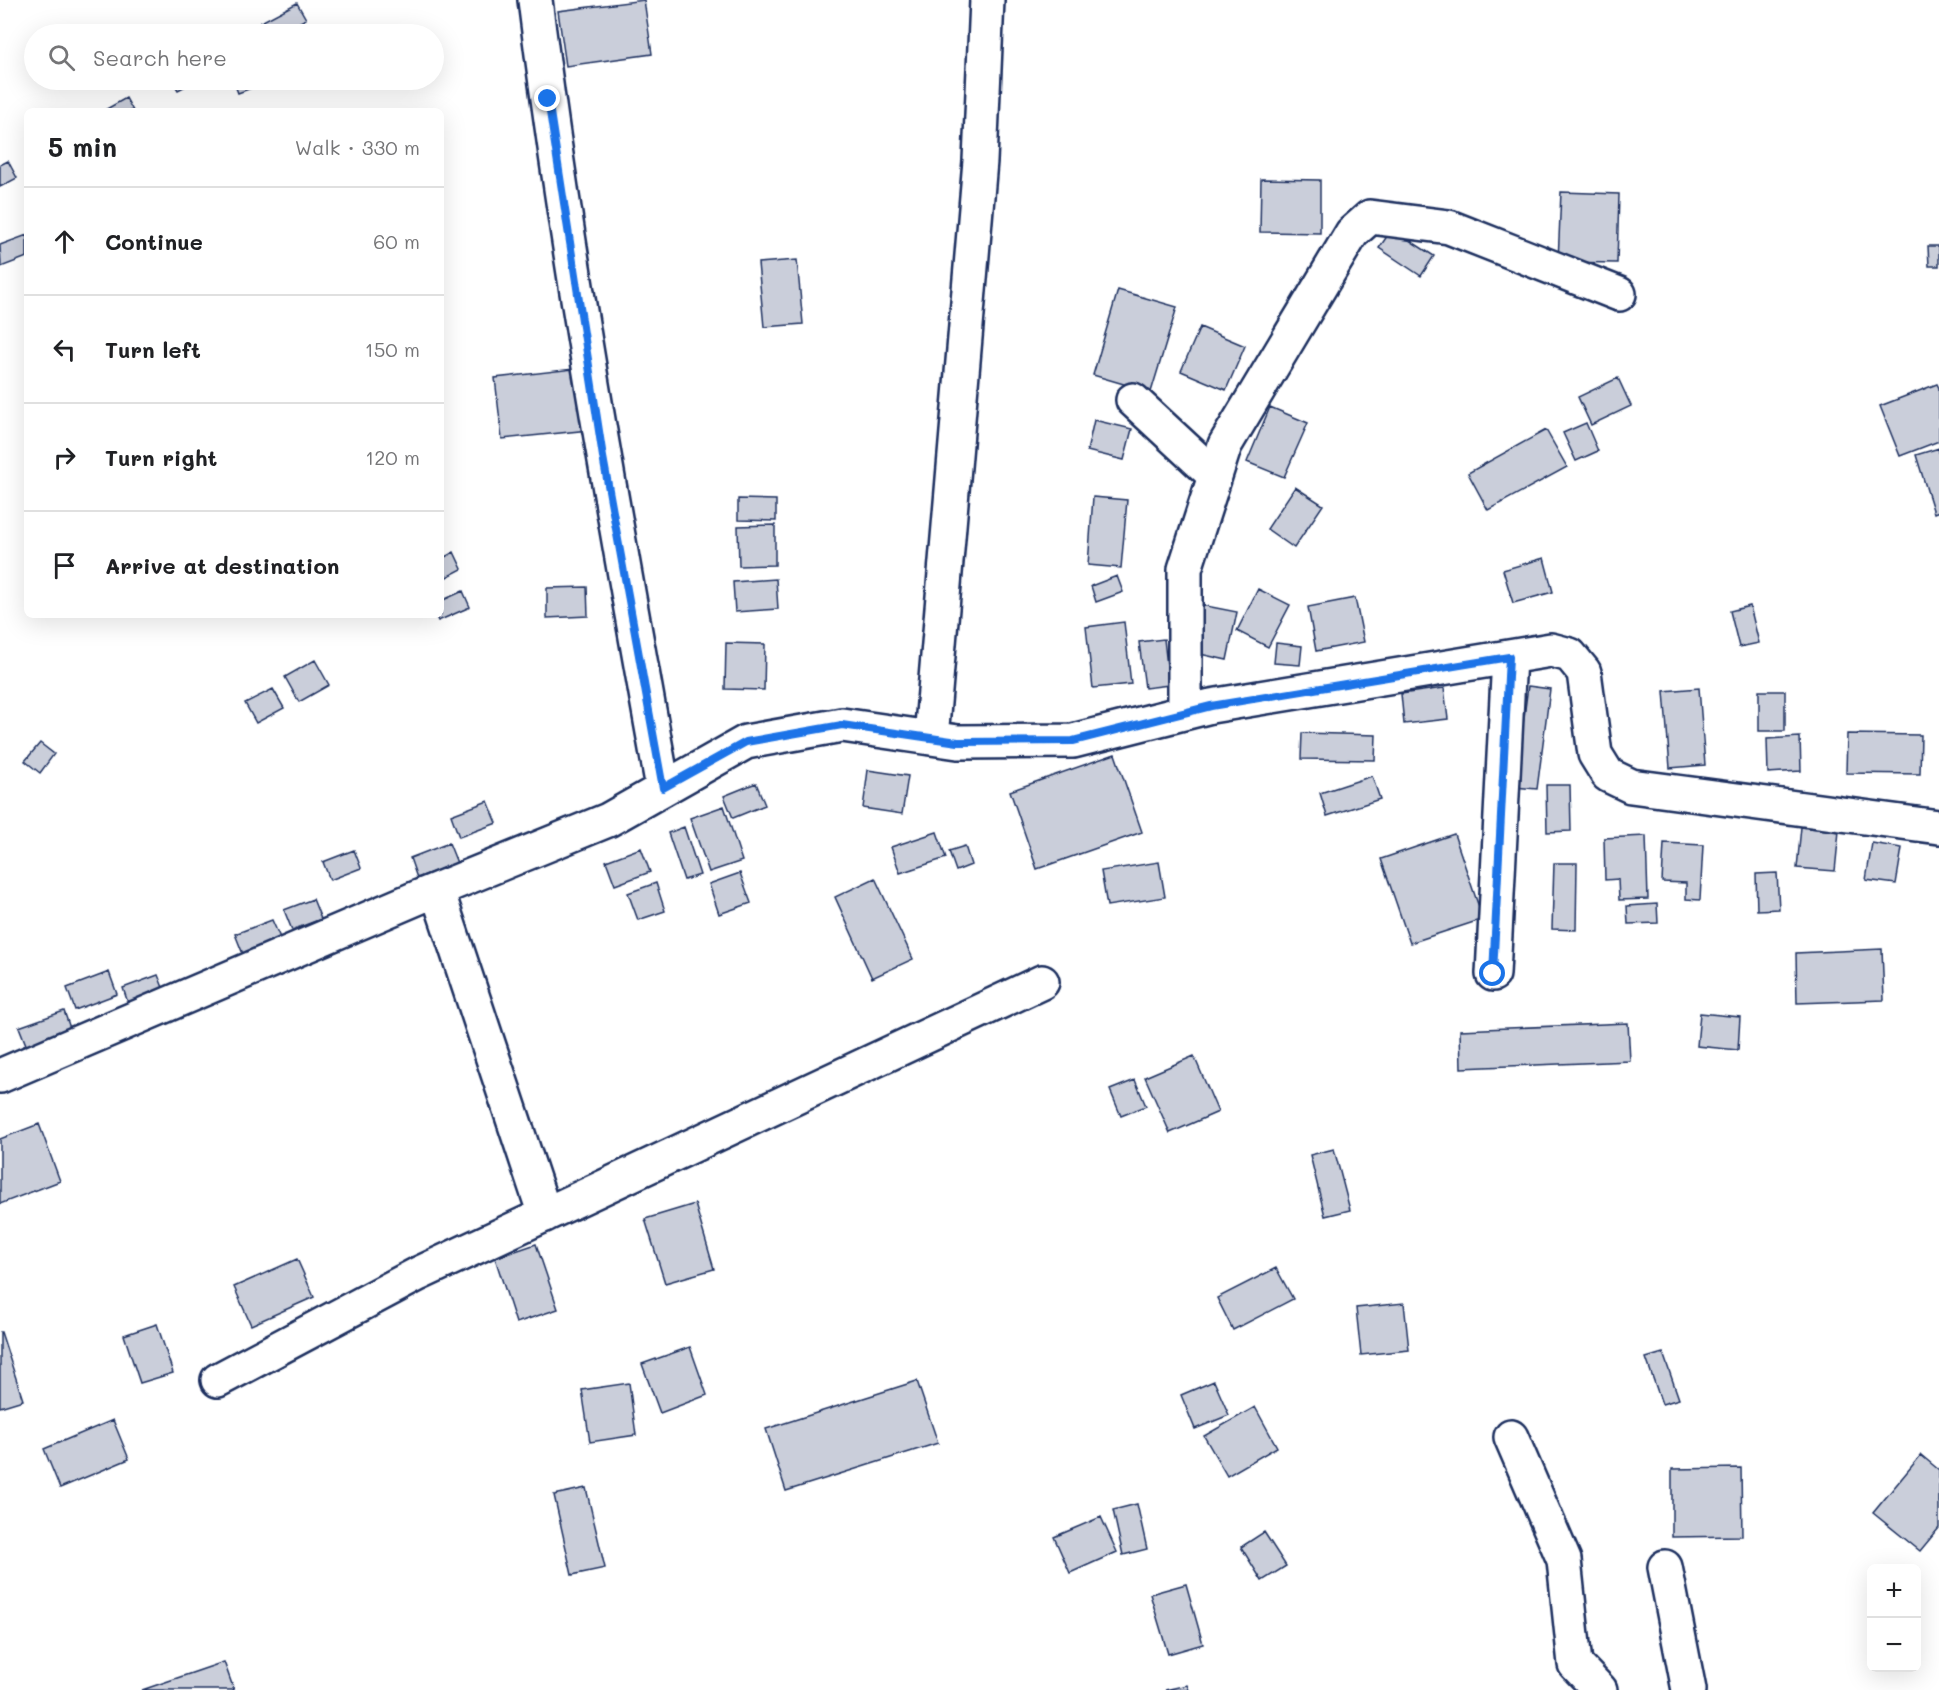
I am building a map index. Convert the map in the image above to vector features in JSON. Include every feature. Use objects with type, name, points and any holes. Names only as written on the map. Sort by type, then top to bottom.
[{"type":"street","points":[[535,0],[603,457],[663,788]]},
{"type":"street","points":[[931,738],[980,161],[987,0]]},
{"type":"street","points":[[1185,712],[1185,569],[1215,476],[1226,445],[1352,233],[1370,217],[1449,227],[1619,294]]},
{"type":"street","points":[[1133,400],[1215,476]]},
{"type":"street","points":[[0,1076],[436,890],[608,820],[746,742],[842,725],[958,742],[1073,741],[1211,706],[1551,650],[1570,655],[1584,672],[1595,754],[1608,775],[1631,786],[1939,827]]},
{"type":"street","points":[[1493,974],[1509,657]]},
{"type":"street","points":[[436,890],[545,1215]]},
{"type":"street","points":[[218,1380],[418,1274],[1042,982]]},
{"type":"street","points":[[1511,1437],[1564,1560],[1575,1664],[1600,1690]]},
{"type":"street","points":[[1665,1567],[1689,1690]]},
{"type":"building","points":[[644,0],[652,54],[566,66],[558,11]]},
{"type":"building","points":[[297,3],[306,19],[297,24],[262,24],[261,22]]},
{"type":"building","points":[[126,98],[131,108],[108,108]]},
{"type":"building","points":[[8,161],[17,178],[0,187],[0,165]]},
{"type":"building","points":[[1261,179],[1320,180],[1320,233],[1260,232]]},
{"type":"building","points":[[1561,192],[1619,194],[1617,263],[1558,262]]},
{"type":"building","points":[[1392,229],[1434,256],[1421,276],[1379,248]]},
{"type":"building","points":[[24,236],[24,258],[1,267],[0,245]]},
{"type":"building","points":[[1928,246],[1939,246],[1939,266],[1929,266]]},
{"type":"building","points":[[797,260],[803,324],[764,327],[758,263]]},
{"type":"building","points":[[1118,290],[1177,307],[1151,392],[1093,375]]},
{"type":"building","points":[[1200,327],[1245,346],[1226,390],[1181,371]]},
{"type":"building","points":[[582,368],[589,430],[502,439],[495,378]]},
{"type":"building","points":[[1618,378],[1631,406],[1591,425],[1578,397]]},
{"type":"building","points":[[1937,384],[1939,388],[1939,441],[1900,456],[1880,406]]},
{"type":"building","points":[[1270,407],[1308,423],[1284,477],[1247,462]]},
{"type":"building","points":[[1094,420],[1132,429],[1124,460],[1087,451]]},
{"type":"building","points":[[1586,423],[1598,451],[1576,461],[1563,433]]},
{"type":"building","points":[[1546,430],[1567,467],[1488,510],[1468,473]]},
{"type":"building","points":[[1939,448],[1939,511],[1934,513],[1916,455]]},
{"type":"building","points":[[1295,487],[1323,505],[1294,548],[1267,529]]},
{"type":"building","points":[[1093,497],[1127,500],[1121,568],[1088,565]]},
{"type":"building","points":[[738,499],[776,500],[776,521],[738,520]]},
{"type":"building","points":[[775,525],[775,565],[739,566],[738,526]]},
{"type":"building","points":[[454,552],[462,569],[444,578],[444,557]]},
{"type":"building","points":[[1544,558],[1553,592],[1513,603],[1503,570]]},
{"type":"building","points":[[1117,576],[1123,592],[1096,602],[1091,586]]},
{"type":"building","points":[[776,579],[778,609],[735,612],[733,582]]},
{"type":"building","points":[[587,587],[588,616],[547,618],[547,588]]},
{"type":"building","points":[[1258,589],[1290,605],[1268,647],[1237,631]]},
{"type":"building","points":[[463,591],[470,607],[438,621],[436,618],[444,618],[444,600]]},
{"type":"building","points":[[1355,598],[1364,642],[1316,651],[1308,607]]},
{"type":"building","points":[[1201,605],[1237,612],[1227,660],[1191,652]]},
{"type":"building","points":[[1750,606],[1759,643],[1739,647],[1730,611]]},
{"type":"building","points":[[1124,622],[1131,684],[1093,688],[1086,627]]},
{"type":"building","points":[[1164,639],[1169,685],[1145,688],[1139,642]]},
{"type":"building","points":[[726,643],[765,644],[764,690],[725,689]]},
{"type":"building","points":[[1276,643],[1302,646],[1300,665],[1274,663]]},
{"type":"building","points":[[315,660],[329,685],[299,702],[285,677]]},
{"type":"building","points":[[1528,686],[1550,689],[1537,789],[1515,787]]},
{"type":"building","points":[[1444,688],[1448,719],[1404,724],[1401,694]]},
{"type":"building","points":[[1699,688],[1705,765],[1670,768],[1664,691]]},
{"type":"building","points":[[273,689],[284,708],[256,723],[245,703]]},
{"type":"building","points":[[1759,691],[1785,691],[1785,731],[1759,731]]},
{"type":"building","points":[[1302,733],[1376,735],[1375,760],[1301,759]]},
{"type":"building","points":[[1847,734],[1921,735],[1920,774],[1846,773]]},
{"type":"building","points":[[1800,737],[1801,771],[1768,773],[1767,739]]},
{"type":"building","points":[[40,743],[54,754],[40,773],[25,761]]},
{"type":"building","points":[[1115,754],[1142,832],[1037,869],[1010,791]]},
{"type":"building","points":[[868,770],[908,776],[902,814],[863,808]]},
{"type":"building","points":[[1372,776],[1380,799],[1327,816],[1320,793]]},
{"type":"building","points":[[756,783],[765,805],[733,818],[724,796]]},
{"type":"building","points":[[1546,785],[1570,785],[1571,831],[1547,832]]},
{"type":"building","points":[[488,801],[497,823],[459,837],[451,815]]},
{"type":"building","points":[[724,806],[742,861],[709,872],[690,818]]},
{"type":"building","points":[[684,827],[700,875],[684,880],[668,833]]},
{"type":"building","points":[[1801,827],[1839,831],[1835,871],[1797,868]]},
{"type":"building","points":[[937,832],[946,858],[900,873],[891,847]]},
{"type":"building","points":[[1454,834],[1483,919],[1410,943],[1381,859]]},
{"type":"building","points":[[1646,836],[1648,899],[1619,900],[1618,879],[1605,880],[1604,838]]},
{"type":"building","points":[[449,843],[457,863],[417,878],[410,858]]},
{"type":"building","points":[[1664,843],[1703,845],[1700,900],[1686,899],[1686,883],[1662,882]]},
{"type":"building","points":[[1872,843],[1902,848],[1896,884],[1866,880]]},
{"type":"building","points":[[965,846],[971,865],[956,871],[949,851]]},
{"type":"building","points":[[641,848],[650,872],[615,885],[606,861]]},
{"type":"building","points":[[354,850],[361,868],[330,880],[323,862]]},
{"type":"building","points":[[1159,862],[1165,897],[1107,906],[1101,871]]},
{"type":"building","points":[[1554,863],[1577,863],[1576,930],[1552,929]]},
{"type":"building","points":[[740,873],[751,903],[719,914],[709,884]]},
{"type":"building","points":[[1777,873],[1779,909],[1757,910],[1756,874]]},
{"type":"building","points":[[875,878],[913,959],[872,978],[835,897]]},
{"type":"building","points":[[656,883],[665,911],[638,920],[628,893]]},
{"type":"building","points":[[313,899],[321,919],[292,930],[284,910]]},
{"type":"building","points":[[1657,904],[1658,923],[1628,924],[1627,906]]},
{"type":"building","points":[[272,920],[281,940],[243,954],[235,934]]},
{"type":"building","points":[[1882,949],[1884,1000],[1797,1003],[1796,953]]},
{"type":"building","points":[[109,972],[117,994],[75,1010],[67,988]]},
{"type":"building","points":[[158,975],[166,995],[130,1009],[123,988]]},
{"type":"building","points":[[64,1011],[71,1031],[27,1047],[19,1027]]},
{"type":"building","points":[[1700,1013],[1740,1017],[1738,1050],[1697,1046]]},
{"type":"building","points":[[1628,1023],[1630,1061],[1461,1068],[1460,1030]]},
{"type":"building","points":[[1194,1056],[1218,1112],[1170,1133],[1145,1077]]},
{"type":"building","points":[[1135,1080],[1146,1106],[1121,1116],[1110,1090]]},
{"type":"building","points":[[39,1124],[60,1181],[0,1204],[0,1139]]},
{"type":"building","points":[[1334,1149],[1350,1210],[1325,1216],[1310,1155]]},
{"type":"building","points":[[695,1204],[714,1269],[665,1283],[645,1219]]},
{"type":"building","points":[[536,1244],[558,1309],[516,1323],[495,1258]]},
{"type":"building","points":[[297,1259],[314,1297],[251,1325],[234,1287]]},
{"type":"building","points":[[1276,1268],[1293,1299],[1233,1330],[1217,1298]]},
{"type":"building","points":[[1404,1303],[1409,1350],[1361,1355],[1356,1308]]},
{"type":"building","points":[[157,1324],[173,1373],[140,1383],[124,1335]]},
{"type":"building","points":[[0,1332],[23,1400],[0,1407]]},
{"type":"building","points":[[690,1347],[707,1395],[660,1413],[642,1364]]},
{"type":"building","points":[[1663,1353],[1679,1399],[1662,1404],[1646,1358]]},
{"type":"building","points":[[917,1381],[938,1443],[786,1491],[766,1429]]},
{"type":"building","points":[[1214,1381],[1229,1415],[1195,1429],[1181,1395]]},
{"type":"building","points":[[629,1383],[636,1435],[590,1442],[582,1390]]},
{"type":"building","points":[[1255,1407],[1277,1447],[1227,1476],[1204,1436]]},
{"type":"building","points":[[113,1420],[129,1459],[60,1488],[44,1449]]},
{"type":"building","points":[[1921,1455],[1939,1470],[1939,1528],[1920,1551],[1873,1513]]},
{"type":"building","points":[[1741,1468],[1742,1536],[1672,1537],[1672,1469]]},
{"type":"building","points":[[586,1488],[605,1568],[572,1575],[554,1495]]},
{"type":"building","points":[[1137,1504],[1147,1549],[1123,1555],[1113,1510]]},
{"type":"building","points":[[1101,1517],[1117,1552],[1070,1573],[1054,1537]]},
{"type":"building","points":[[1264,1532],[1286,1566],[1262,1581],[1241,1547]]},
{"type":"building","points":[[1186,1584],[1203,1644],[1168,1654],[1150,1594]]},
{"type":"building","points":[[224,1662],[234,1690],[142,1690]]},
{"type":"building","points":[[1187,1685],[1189,1690],[1165,1690]]},
{"type":"route","points":[[548,99],[603,457],[663,788],[746,742],[842,725],[958,742],[1073,741],[1211,706],[1509,657],[1493,974]]}]
